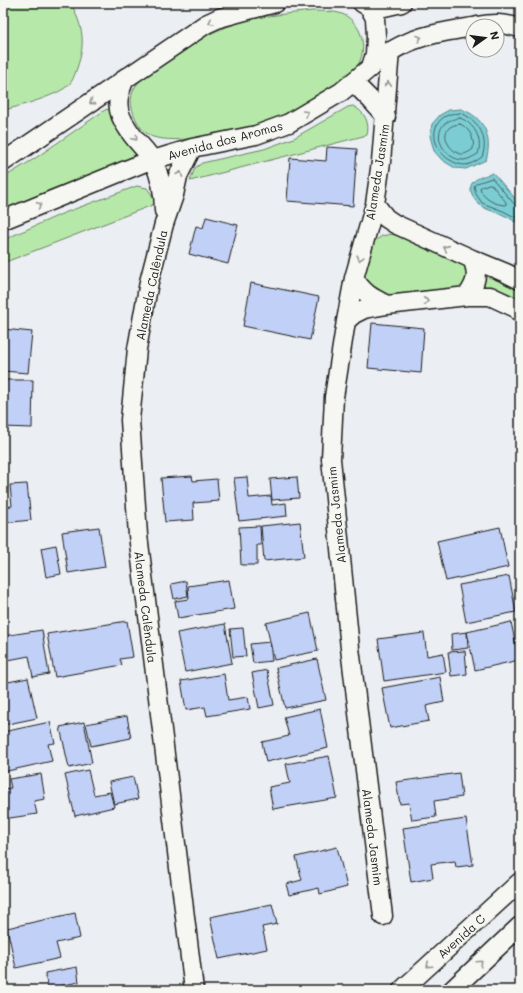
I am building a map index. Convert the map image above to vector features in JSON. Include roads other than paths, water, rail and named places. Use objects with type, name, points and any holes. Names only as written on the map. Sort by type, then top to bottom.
[{"type":"street","points":[[3,162],[206,24],[243,8],[275,3]]},
{"type":"street","points":[[372,63],[376,54],[375,18],[368,5],[402,3]]},
{"type":"street","points":[[505,24],[520,28]]},
{"type":"street","name":"Avenida dos Aromas","points":[[3,220],[143,163],[192,148],[256,135],[289,123],[341,92],[371,67],[372,63],[390,51],[409,41],[428,35],[465,28]]},
{"type":"street","name":"Alameda Jasmim","points":[[383,916],[350,648],[331,459],[334,397],[346,321],[354,278],[374,204],[381,162],[386,116],[390,51]]},
{"type":"street","name":"Alameda Calêndula","points":[[126,78],[118,99],[120,114],[128,129],[153,161],[161,182],[164,197],[164,224]]},
{"type":"street","name":"Alameda Jasmim","points":[[353,82],[386,116]]},
{"type":"street","name":"Alameda Calêndula","points":[[192,148],[178,176],[174,196],[164,224],[149,282],[137,349],[130,420],[138,535],[194,990]]},
{"type":"street","points":[[374,204],[386,218],[406,230],[520,280]]},
{"type":"street","points":[[366,237],[385,229],[406,230]]},
{"type":"street","points":[[466,296],[473,287],[476,278],[476,269],[472,259]]},
{"type":"street","points":[[354,278],[360,288],[369,296],[387,305]]},
{"type":"street","points":[[346,321],[354,314],[364,309],[466,296],[490,296],[516,308],[520,313]]},
{"type":"street","name":"Avenida C","points":[[402,990],[520,882]]},
{"type":"street","points":[[452,990],[520,926]]},
{"type":"water","points":[[461,109],[476,117],[481,123],[485,129],[488,143],[486,160],[466,169],[455,168],[442,160],[434,151],[430,136],[432,124],[440,115],[449,110]]},
{"type":"water","points":[[493,173],[520,204],[520,219],[515,222],[478,204],[474,198],[471,187],[474,181]]}]
